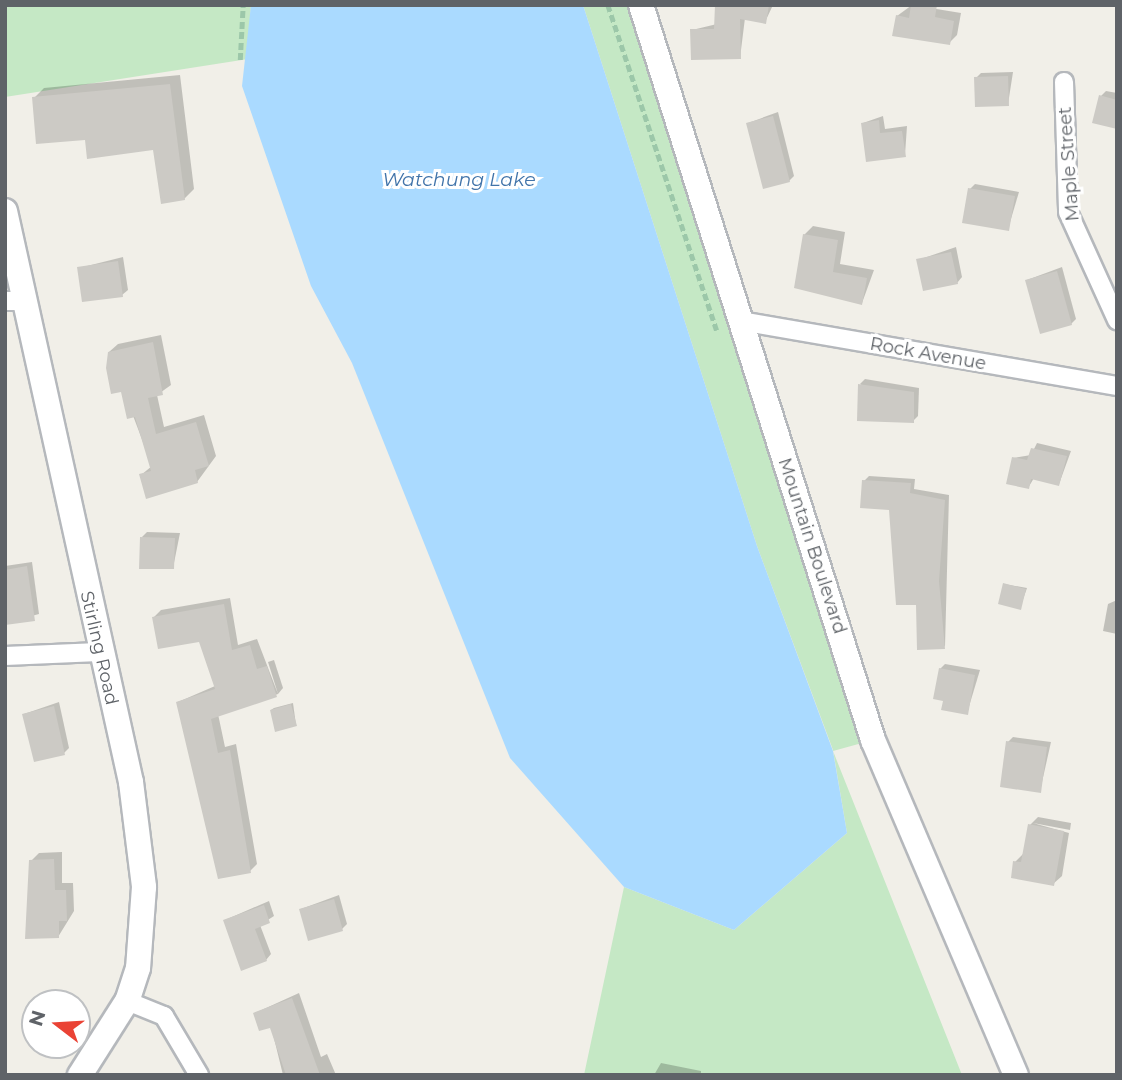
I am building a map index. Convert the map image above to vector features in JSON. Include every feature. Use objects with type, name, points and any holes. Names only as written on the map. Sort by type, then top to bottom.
[{"type":"street","name":"Mountain Boulevard","points":[[641,5],[873,740],[964,965],[1016,1075]]},
{"type":"street","name":"Maple Street","points":[[1065,82],[1068,212],[1117,320]]},
{"type":"street","name":"Stirling Road","points":[[5,211],[13,301],[131,782],[144,887],[138,968],[127,1001],[80,1075]]},
{"type":"street","name":"Rock Avenue","points":[[740,321],[1117,386]]},
{"type":"street","points":[[5,656],[99,652]]},
{"type":"street","points":[[127,1001],[164,1016],[199,1075]]},
{"type":"path","points":[[240,60],[243,5]]},
{"type":"green space","points":[[5,5],[251,5],[248,59],[5,97]]},
{"type":"green space","points":[[583,5],[641,5],[873,740],[833,751],[757,546]]},
{"type":"green space","points":[[833,752],[962,1075],[584,1075],[624,887],[734,930],[847,833]]},
{"type":"water","name":"Watchung Lake","points":[[251,5],[583,5],[757,546],[833,751],[847,833],[734,930],[624,887],[510,758],[352,363],[311,286],[242,86]]},
{"type":"building","points":[[715,5],[769,5],[766,24],[740,19],[741,59],[691,60],[690,29],[714,29]]},
{"type":"building","points":[[911,5],[937,5],[935,17],[954,21],[950,45],[892,36],[896,15],[909,18]]},
{"type":"building","points":[[1008,76],[1009,106],[975,107],[974,77]]},
{"type":"building","points":[[170,84],[185,200],[161,204],[153,150],[87,159],[85,140],[36,144],[32,97]]},
{"type":"building","points":[[1099,95],[1117,100],[1117,129],[1092,123]]},
{"type":"building","points":[[773,116],[790,182],[763,189],[746,123]]},
{"type":"building","points":[[879,120],[880,133],[902,131],[906,157],[866,162],[861,123]]},
{"type":"building","points":[[968,188],[1015,196],[1009,231],[962,223]]},
{"type":"building","points":[[803,234],[838,240],[833,272],[867,278],[862,305],[794,288]]},
{"type":"building","points":[[951,252],[958,284],[923,291],[916,259]]},
{"type":"building","points":[[118,261],[123,297],[82,302],[77,267]]},
{"type":"building","points":[[1057,271],[1072,325],[1040,334],[1025,280]]},
{"type":"building","points":[[153,342],[163,395],[148,398],[156,434],[196,422],[209,466],[195,470],[198,483],[146,499],[139,474],[151,471],[135,417],[127,419],[121,392],[111,394],[106,368],[108,352]]},
{"type":"building","points":[[858,384],[914,392],[914,423],[857,421]]},
{"type":"building","points":[[1031,448],[1067,456],[1059,486],[1031,479],[1029,489],[1006,484],[1012,457],[1027,460]]},
{"type":"building","points":[[862,480],[911,483],[910,493],[945,500],[939,581],[945,649],[917,650],[916,605],[896,605],[889,510],[860,508]]},
{"type":"building","points":[[140,537],[175,538],[174,569],[139,569]]},
{"type":"building","points":[[27,566],[35,621],[5,625],[5,570]]},
{"type":"building","points":[[1003,583],[1026,589],[1021,610],[998,604]]},
{"type":"building","points":[[224,604],[232,650],[250,645],[257,669],[267,666],[277,697],[211,719],[218,753],[230,750],[251,873],[218,879],[176,702],[215,689],[199,642],[158,649],[152,617]]},
{"type":"building","points":[[939,668],[975,675],[968,715],[941,710],[943,701],[933,699]]},
{"type":"building","points":[[291,704],[297,726],[275,732],[270,710]]},
{"type":"building","points":[[54,706],[65,755],[34,762],[22,714]]},
{"type":"building","points":[[1006,741],[1047,747],[1041,793],[1000,787]]},
{"type":"building","points":[[1028,824],[1064,831],[1054,886],[1011,878],[1013,861],[1021,862]]},
{"type":"building","points":[[54,859],[55,890],[66,890],[67,921],[59,921],[59,938],[25,939],[29,860]]},
{"type":"building","points":[[334,899],[343,931],[308,941],[299,909]]},
{"type":"building","points":[[264,905],[270,923],[255,929],[267,961],[241,971],[223,920]]},
{"type":"building","points":[[292,998],[320,1075],[286,1075],[270,1028],[259,1031],[253,1013]]}]
